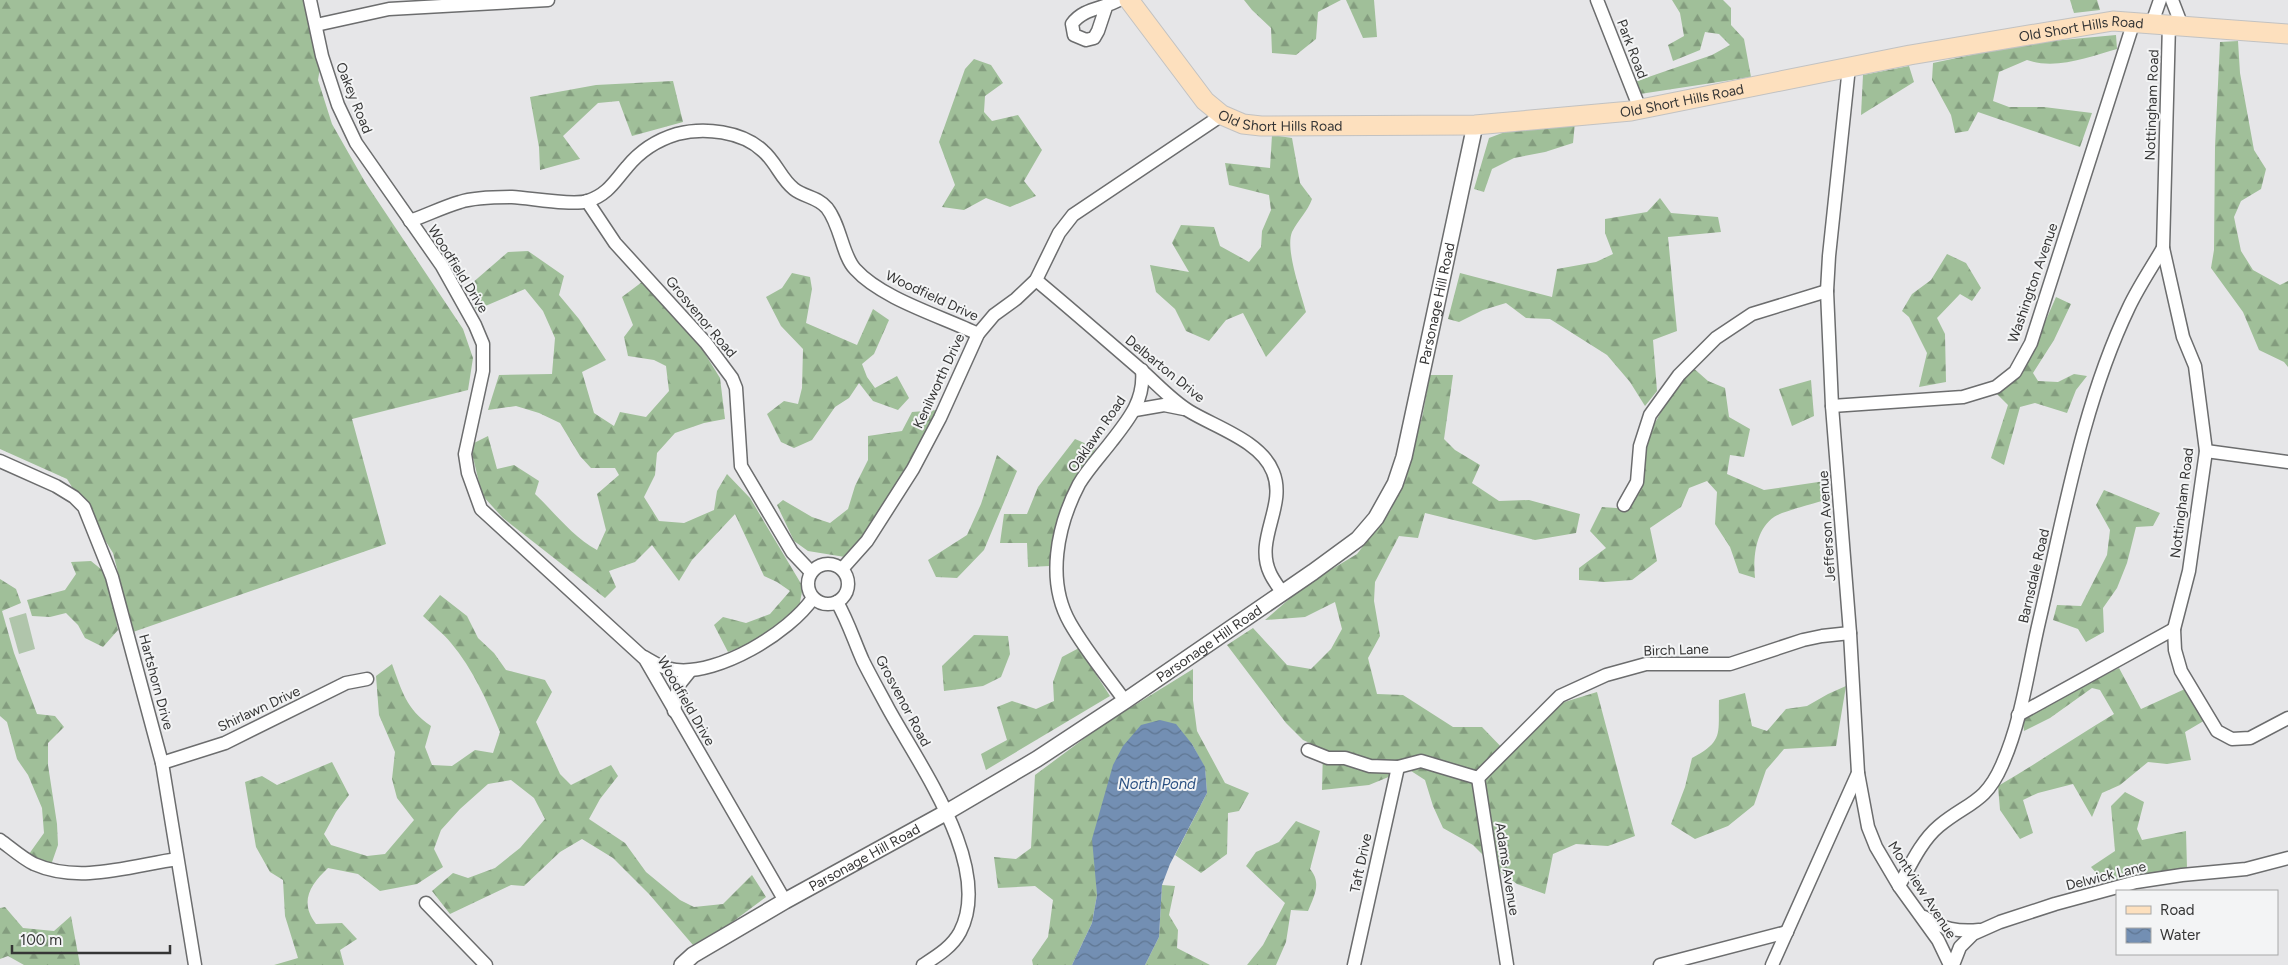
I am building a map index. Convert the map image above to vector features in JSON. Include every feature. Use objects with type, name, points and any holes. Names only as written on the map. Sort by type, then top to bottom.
[{"type":"main road","name":"Old Short Hills Road","points":[[1128,0],[1205,101],[1222,115],[1243,124],[1261,126],[1475,125],[1640,109],[1849,67],[2092,23],[2159,24],[2288,34]]},
{"type":"street","name":"Oakey Road","points":[[310,0],[322,56],[338,105],[356,143],[410,222]]},
{"type":"street","points":[[316,25],[389,9],[548,0]]},
{"type":"street","points":[[1106,7],[1119,0]]},
{"type":"street","name":"Park Road","points":[[1597,0],[1640,109]]},
{"type":"street","name":"Washington Avenue","points":[[1832,406],[1963,397],[1996,387],[2015,372],[2031,343],[2159,24],[2160,0]]},
{"type":"street","points":[[2159,24],[2172,0]]},
{"type":"street","name":"Nottingham Road","points":[[2159,24],[2163,248],[2183,337],[2195,366],[2206,452],[2189,571],[2174,629],[2175,650],[2182,672],[2217,731],[2232,739],[2250,738],[2288,718]]},
{"type":"street","name":"Jefferson Avenue","points":[[1772,965],[1858,773],[1850,633],[1832,406],[1827,291],[1849,67]]},
{"type":"street","name":"Kenilworth Drive","points":[[842,569],[867,541],[913,469],[940,418],[978,334],[994,315],[1016,299],[1036,280],[1059,233],[1072,215],[1222,115]]},
{"type":"street","name":"Parsonage Hill Road","points":[[682,965],[693,956],[785,901],[947,812],[1037,759],[1125,702],[1282,592],[1314,572],[1358,539],[1376,518],[1395,484],[1404,458],[1475,125]]},
{"type":"street","name":"Woodfield Drive","points":[[785,901],[642,656],[481,509],[468,473],[465,454],[483,370],[482,344],[475,325],[442,266],[410,222],[461,201],[512,197],[587,201],[611,188],[626,167],[641,152],[668,137],[699,131],[720,132],[735,136],[762,150],[786,182],[796,191],[818,200],[826,207],[842,236],[847,254],[854,268],[872,284],[896,298],[978,334]]},
{"type":"street","name":"Grosvenor Road","points":[[587,201],[615,243],[706,342],[732,378],[736,388],[742,466],[792,552],[811,572]]},
{"type":"street","name":"Barnsdale Road","points":[[1899,886],[1917,854],[1939,826],[1975,802],[1992,786],[2003,762],[2018,715],[2080,447],[2113,344],[2134,299],[2163,248]]},
{"type":"street","name":"Delbarton Drive","points":[[1036,280],[1188,410],[1223,427],[1248,444],[1273,471],[1277,486],[1277,498],[1268,530],[1265,551],[1269,572],[1282,592]]},
{"type":"street","points":[[1624,504],[1637,482],[1640,446],[1650,415],[1679,375],[1716,338],[1752,314],[1827,291]]},
{"type":"street","name":"Oaklawn Road","points":[[1125,702],[1070,624],[1061,604],[1056,581],[1056,559],[1068,512],[1079,484],[1135,410],[1142,391],[1142,370]]},
{"type":"street","points":[[1135,410],[1164,405],[1188,410]]},
{"type":"street","points":[[2206,452],[2288,462]]},
{"type":"street","name":"Hartshorn Drive","points":[[0,461],[56,486],[74,497],[84,507],[112,577],[162,763],[195,965]]},
{"type":"street","points":[[827,563],[835,564],[842,569],[848,578],[848,587],[845,595],[838,602],[825,604],[814,598],[808,587],[808,577],[811,572],[818,566],[827,563]]},
{"type":"street","points":[[642,656],[657,665],[670,669],[690,670],[725,661],[754,648],[792,622],[814,598]]},
{"type":"street","name":"Grosvenor Road","points":[[838,602],[849,623],[863,660],[947,812],[966,868],[968,893],[966,916],[960,933],[952,944],[923,965]]},
{"type":"street","points":[[2018,715],[2174,629]]},
{"type":"street","name":"Birch Lane","points":[[1478,778],[1560,696],[1606,675],[1646,664],[1730,664],[1803,640],[1850,633]]},
{"type":"street","points":[[674,712],[678,686],[690,670]]},
{"type":"street","name":"Shirlawn Drive","points":[[162,763],[225,743],[346,683],[367,679]]},
{"type":"street","points":[[1308,750],[1328,758],[1345,758],[1370,766],[1398,767],[1421,762],[1478,778]]},
{"type":"street","name":"Taft Drive","points":[[1354,965],[1398,767]]},
{"type":"street","name":"Montview Avenue","points":[[1858,773],[1868,828],[1876,847],[1899,886],[1938,940],[1951,965]]},
{"type":"street","name":"Adams Avenue","points":[[1478,778],[1507,965]]},
{"type":"street","points":[[0,840],[33,863],[66,873],[83,874],[177,859]]},
{"type":"street","name":"Delwick Lane","points":[[1951,965],[1960,947],[1981,929],[2072,899],[2136,882],[2182,875],[2246,869],[2288,858]]},
{"type":"street","points":[[426,903],[486,965]]},
{"type":"street","points":[[1919,913],[1938,926],[1952,930],[1981,929]]},
{"type":"street","points":[[1660,965],[1787,932]]},
{"type":"green space","points":[[0,0],[312,0],[322,56],[318,80],[332,124],[365,182],[463,329],[473,358],[468,390],[352,419],[386,544],[133,632],[113,553],[67,479],[0,449]]},
{"type":"green space","points":[[1244,0],[1341,0],[1318,12],[1316,39],[1296,55],[1272,53],[1271,28]]},
{"type":"green space","points":[[1346,0],[1374,0],[1377,37],[1363,38]]},
{"type":"green space","points":[[1672,0],[1723,0],[1731,8],[1731,25],[1744,39],[1751,77],[1640,94],[1637,81],[1712,55],[1730,45],[1719,34],[1705,32],[1700,50],[1673,61],[1668,45],[1684,36],[1680,13]]},
{"type":"green space","points":[[2070,0],[2097,0],[2100,10],[2074,13]]},
{"type":"green space","points":[[2116,35],[2117,49],[2084,59],[2061,63],[2049,64],[2027,60],[1999,72],[1993,101],[2009,107],[2044,107],[2092,113],[2080,147],[1978,112],[1968,131],[1955,133],[1951,115],[1932,80],[1933,63],[2028,43]]},
{"type":"green space","points":[[2238,41],[2240,73],[2254,150],[2266,169],[2261,189],[2241,201],[2234,217],[2241,251],[2253,270],[2280,285],[2288,281],[2288,367],[2284,362],[2259,350],[2243,312],[2211,268],[2214,250],[2215,147],[2220,42]]},
{"type":"green space","points":[[974,59],[991,65],[1003,83],[985,96],[984,112],[992,121],[1018,115],[1042,150],[1024,181],[1036,196],[1010,207],[986,198],[964,210],[942,207],[955,185],[939,142],[965,69]]},
{"type":"green space","points":[[1909,66],[1914,82],[1861,115],[1863,75]]},
{"type":"green space","points":[[673,81],[683,122],[632,136],[619,101],[598,103],[563,136],[580,159],[540,170],[539,147],[530,97],[596,85]]},
{"type":"green space","points":[[1575,122],[1573,143],[1545,152],[1514,158],[1492,169],[1484,192],[1474,189],[1489,138],[1510,130]]},
{"type":"green space","points":[[1272,135],[1292,138],[1300,183],[1312,199],[1292,232],[1290,240],[1294,271],[1306,312],[1266,357],[1243,313],[1226,320],[1209,341],[1186,331],[1175,309],[1156,292],[1150,265],[1189,272],[1172,243],[1181,225],[1214,227],[1220,246],[1249,262],[1261,247],[1262,231],[1271,210],[1269,195],[1229,185],[1225,163],[1270,168]]},
{"type":"green space","points":[[1660,198],[1671,213],[1718,217],[1721,232],[1668,237],[1677,331],[1653,340],[1657,391],[1645,406],[1630,382],[1607,355],[1550,319],[1526,318],[1506,303],[1483,310],[1459,322],[1448,319],[1460,273],[1552,297],[1557,269],[1596,262],[1613,254],[1605,233],[1605,219],[1647,212]]},
{"type":"green space","points":[[528,251],[564,276],[559,295],[579,319],[606,360],[582,372],[594,413],[614,426],[620,412],[646,417],[669,391],[666,366],[654,360],[628,356],[624,337],[633,325],[622,297],[642,282],[699,344],[720,378],[725,419],[704,423],[675,433],[657,453],[655,475],[644,497],[659,521],[684,523],[714,510],[717,491],[727,474],[750,498],[803,587],[798,612],[762,639],[728,652],[714,625],[723,617],[746,623],[770,614],[790,591],[764,576],[735,514],[692,560],[679,581],[652,545],[635,562],[609,571],[616,587],[605,598],[503,518],[482,495],[470,445],[488,436],[497,469],[514,465],[539,481],[535,494],[572,532],[597,550],[606,530],[597,494],[619,475],[615,468],[591,468],[580,456],[560,423],[539,413],[516,406],[488,410],[499,375],[552,374],[555,338],[543,311],[525,289],[476,310],[471,284],[508,252]]},
{"type":"green space","points":[[1947,254],[1966,263],[1981,288],[1972,301],[1960,294],[1937,318],[1945,334],[1946,382],[1919,387],[1927,353],[1909,317],[1902,311],[1912,294],[1931,280]]},
{"type":"green space","points":[[792,273],[810,277],[812,289],[806,323],[857,345],[873,309],[889,320],[874,354],[862,364],[867,377],[875,388],[897,376],[909,398],[898,410],[873,401],[859,383],[849,398],[835,407],[812,440],[794,448],[781,442],[767,414],[784,401],[798,404],[802,388],[803,349],[781,326],[766,297],[782,288]]},
{"type":"green space","points":[[2056,297],[2071,304],[2054,340],[2033,373],[2038,381],[2058,382],[2074,374],[2087,376],[2076,390],[2067,413],[2035,403],[2020,407],[2004,465],[1991,458],[2008,405],[1997,394],[2026,366]]},
{"type":"green space","points":[[1691,366],[1708,381],[1725,388],[1729,417],[1750,429],[1744,457],[1730,455],[1727,474],[1764,490],[1825,481],[1825,500],[1784,512],[1774,517],[1768,523],[1759,537],[1757,545],[1754,562],[1755,578],[1739,573],[1730,547],[1715,524],[1717,492],[1707,481],[1689,488],[1681,507],[1650,528],[1657,561],[1632,580],[1605,582],[1579,580],[1579,568],[1606,548],[1590,531],[1602,507],[1630,509],[1639,490],[1643,445],[1668,399]]},
{"type":"green space","points":[[1430,375],[1453,375],[1444,439],[1455,450],[1480,465],[1472,483],[1499,501],[1529,500],[1580,514],[1576,533],[1535,540],[1425,513],[1418,538],[1399,536],[1375,582],[1374,601],[1380,636],[1368,658],[1377,694],[1403,695],[1453,727],[1482,727],[1508,754],[1558,704],[1597,692],[1635,836],[1608,846],[1576,844],[1553,854],[1545,894],[1517,884],[1498,870],[1473,845],[1443,828],[1433,806],[1425,780],[1408,769],[1369,785],[1322,790],[1323,749],[1303,740],[1286,723],[1227,645],[1253,628],[1287,665],[1311,669],[1331,649],[1342,629],[1335,602],[1305,617],[1265,620],[1304,586],[1357,554],[1391,510],[1422,418]]},
{"type":"green space","points":[[1811,380],[1814,416],[1792,426],[1779,389]]},
{"type":"green space","points":[[938,410],[899,482],[851,558],[808,551],[794,541],[777,505],[783,500],[812,517],[830,523],[848,509],[855,486],[868,460],[868,436],[902,431],[912,412]]},
{"type":"green space","points":[[1075,439],[1096,448],[1074,486],[1056,530],[1050,566],[1028,567],[1027,543],[1000,543],[1004,514],[1027,514],[1038,487]]},
{"type":"green space","points":[[997,455],[1017,471],[984,550],[957,578],[936,577],[928,560],[967,535],[981,504]]},
{"type":"green space","points":[[2104,490],[2160,513],[2153,526],[2136,527],[2127,563],[2117,588],[2103,608],[2104,632],[2086,642],[2078,629],[2053,620],[2057,605],[2081,606],[2107,555],[2110,530],[2096,505]]},
{"type":"green space","points":[[91,561],[107,574],[118,630],[103,647],[85,638],[78,625],[66,613],[50,617],[32,616],[27,600],[65,590],[76,574],[71,562]]},
{"type":"green space","points":[[0,579],[16,589],[21,603],[2,611],[14,653],[37,714],[55,716],[64,727],[48,743],[48,765],[57,824],[58,845],[51,865],[29,854],[44,833],[42,808],[28,775],[17,759],[7,722],[0,716]]},
{"type":"green space","points":[[440,595],[467,616],[478,638],[494,653],[506,670],[545,680],[552,692],[536,722],[560,774],[571,785],[611,765],[618,776],[600,799],[589,819],[625,843],[646,872],[680,900],[694,907],[723,904],[752,875],[766,897],[731,923],[693,945],[649,894],[613,858],[582,839],[560,852],[524,886],[511,885],[450,914],[432,891],[453,873],[468,878],[495,868],[520,848],[545,819],[534,798],[511,780],[488,784],[460,809],[441,830],[434,849],[443,867],[417,884],[380,891],[358,874],[328,868],[312,887],[309,894],[308,908],[316,924],[342,923],[357,939],[340,950],[344,965],[274,965],[298,958],[285,916],[283,880],[270,872],[256,847],[245,782],[262,776],[277,785],[332,762],[349,795],[336,812],[324,834],[331,845],[367,856],[385,854],[414,820],[397,798],[392,779],[395,752],[379,715],[376,676],[392,664],[410,706],[431,726],[425,747],[432,765],[452,766],[475,750],[493,753],[500,732],[479,686],[451,643],[423,616]]},
{"type":"green space","points":[[26,613],[35,649],[19,654],[9,618]]},
{"type":"green space","points":[[974,635],[1008,636],[1010,654],[1001,677],[983,686],[944,691],[942,666]]},
{"type":"green space","points":[[1079,648],[1110,696],[986,770],[981,754],[1007,740],[997,707],[1012,701],[1036,709],[1054,701],[1053,682],[1062,657]]},
{"type":"green space","points":[[2119,668],[2141,709],[2185,689],[2207,719],[2185,732],[2191,760],[2167,764],[2148,762],[2120,785],[2102,793],[2092,817],[2073,784],[2038,793],[2023,800],[2033,833],[2020,839],[2000,810],[1998,786],[2114,714],[2100,690],[2092,688],[2050,718],[2024,731],[2022,715]]},
{"type":"green space","points":[[1193,669],[1193,700],[1197,731],[1225,783],[1249,793],[1239,811],[1228,813],[1227,854],[1201,873],[1175,855],[1207,793],[1205,768],[1192,744],[1096,869],[1097,895],[1092,923],[1072,965],[1033,965],[1032,960],[1048,937],[1053,900],[1035,886],[998,888],[994,857],[1016,859],[1031,848],[1035,775],[1101,726]]},
{"type":"green space","points":[[1846,686],[1836,746],[1784,749],[1766,770],[1754,805],[1728,826],[1695,839],[1671,824],[1685,787],[1692,758],[1710,747],[1717,735],[1719,700],[1745,693],[1752,726],[1767,731],[1786,709],[1807,706]]},
{"type":"green space","points":[[2125,792],[2144,802],[2137,829],[2142,840],[2186,831],[2187,869],[2134,880],[2105,883],[2091,867],[2115,851],[2111,806]]},
{"type":"green space","points":[[1296,821],[1320,831],[1310,869],[1316,879],[1316,890],[1308,911],[1291,910],[1286,942],[1276,965],[1247,965],[1263,945],[1285,903],[1246,866],[1256,852],[1279,842]]},
{"type":"green space","points":[[1162,885],[1175,886],[1169,915],[1178,930],[1177,948],[1210,965],[1145,965],[1159,937]]},
{"type":"green space","points":[[5,907],[23,928],[54,931],[71,916],[80,965],[24,965],[8,956],[0,959],[0,908]]},
{"type":"water","name":"North Pond","points":[[1160,720],[1176,724],[1192,744],[1205,767],[1207,793],[1170,864],[1162,885],[1159,937],[1145,965],[1072,965],[1092,923],[1097,895],[1092,839],[1113,765],[1123,746],[1141,725]]}]
